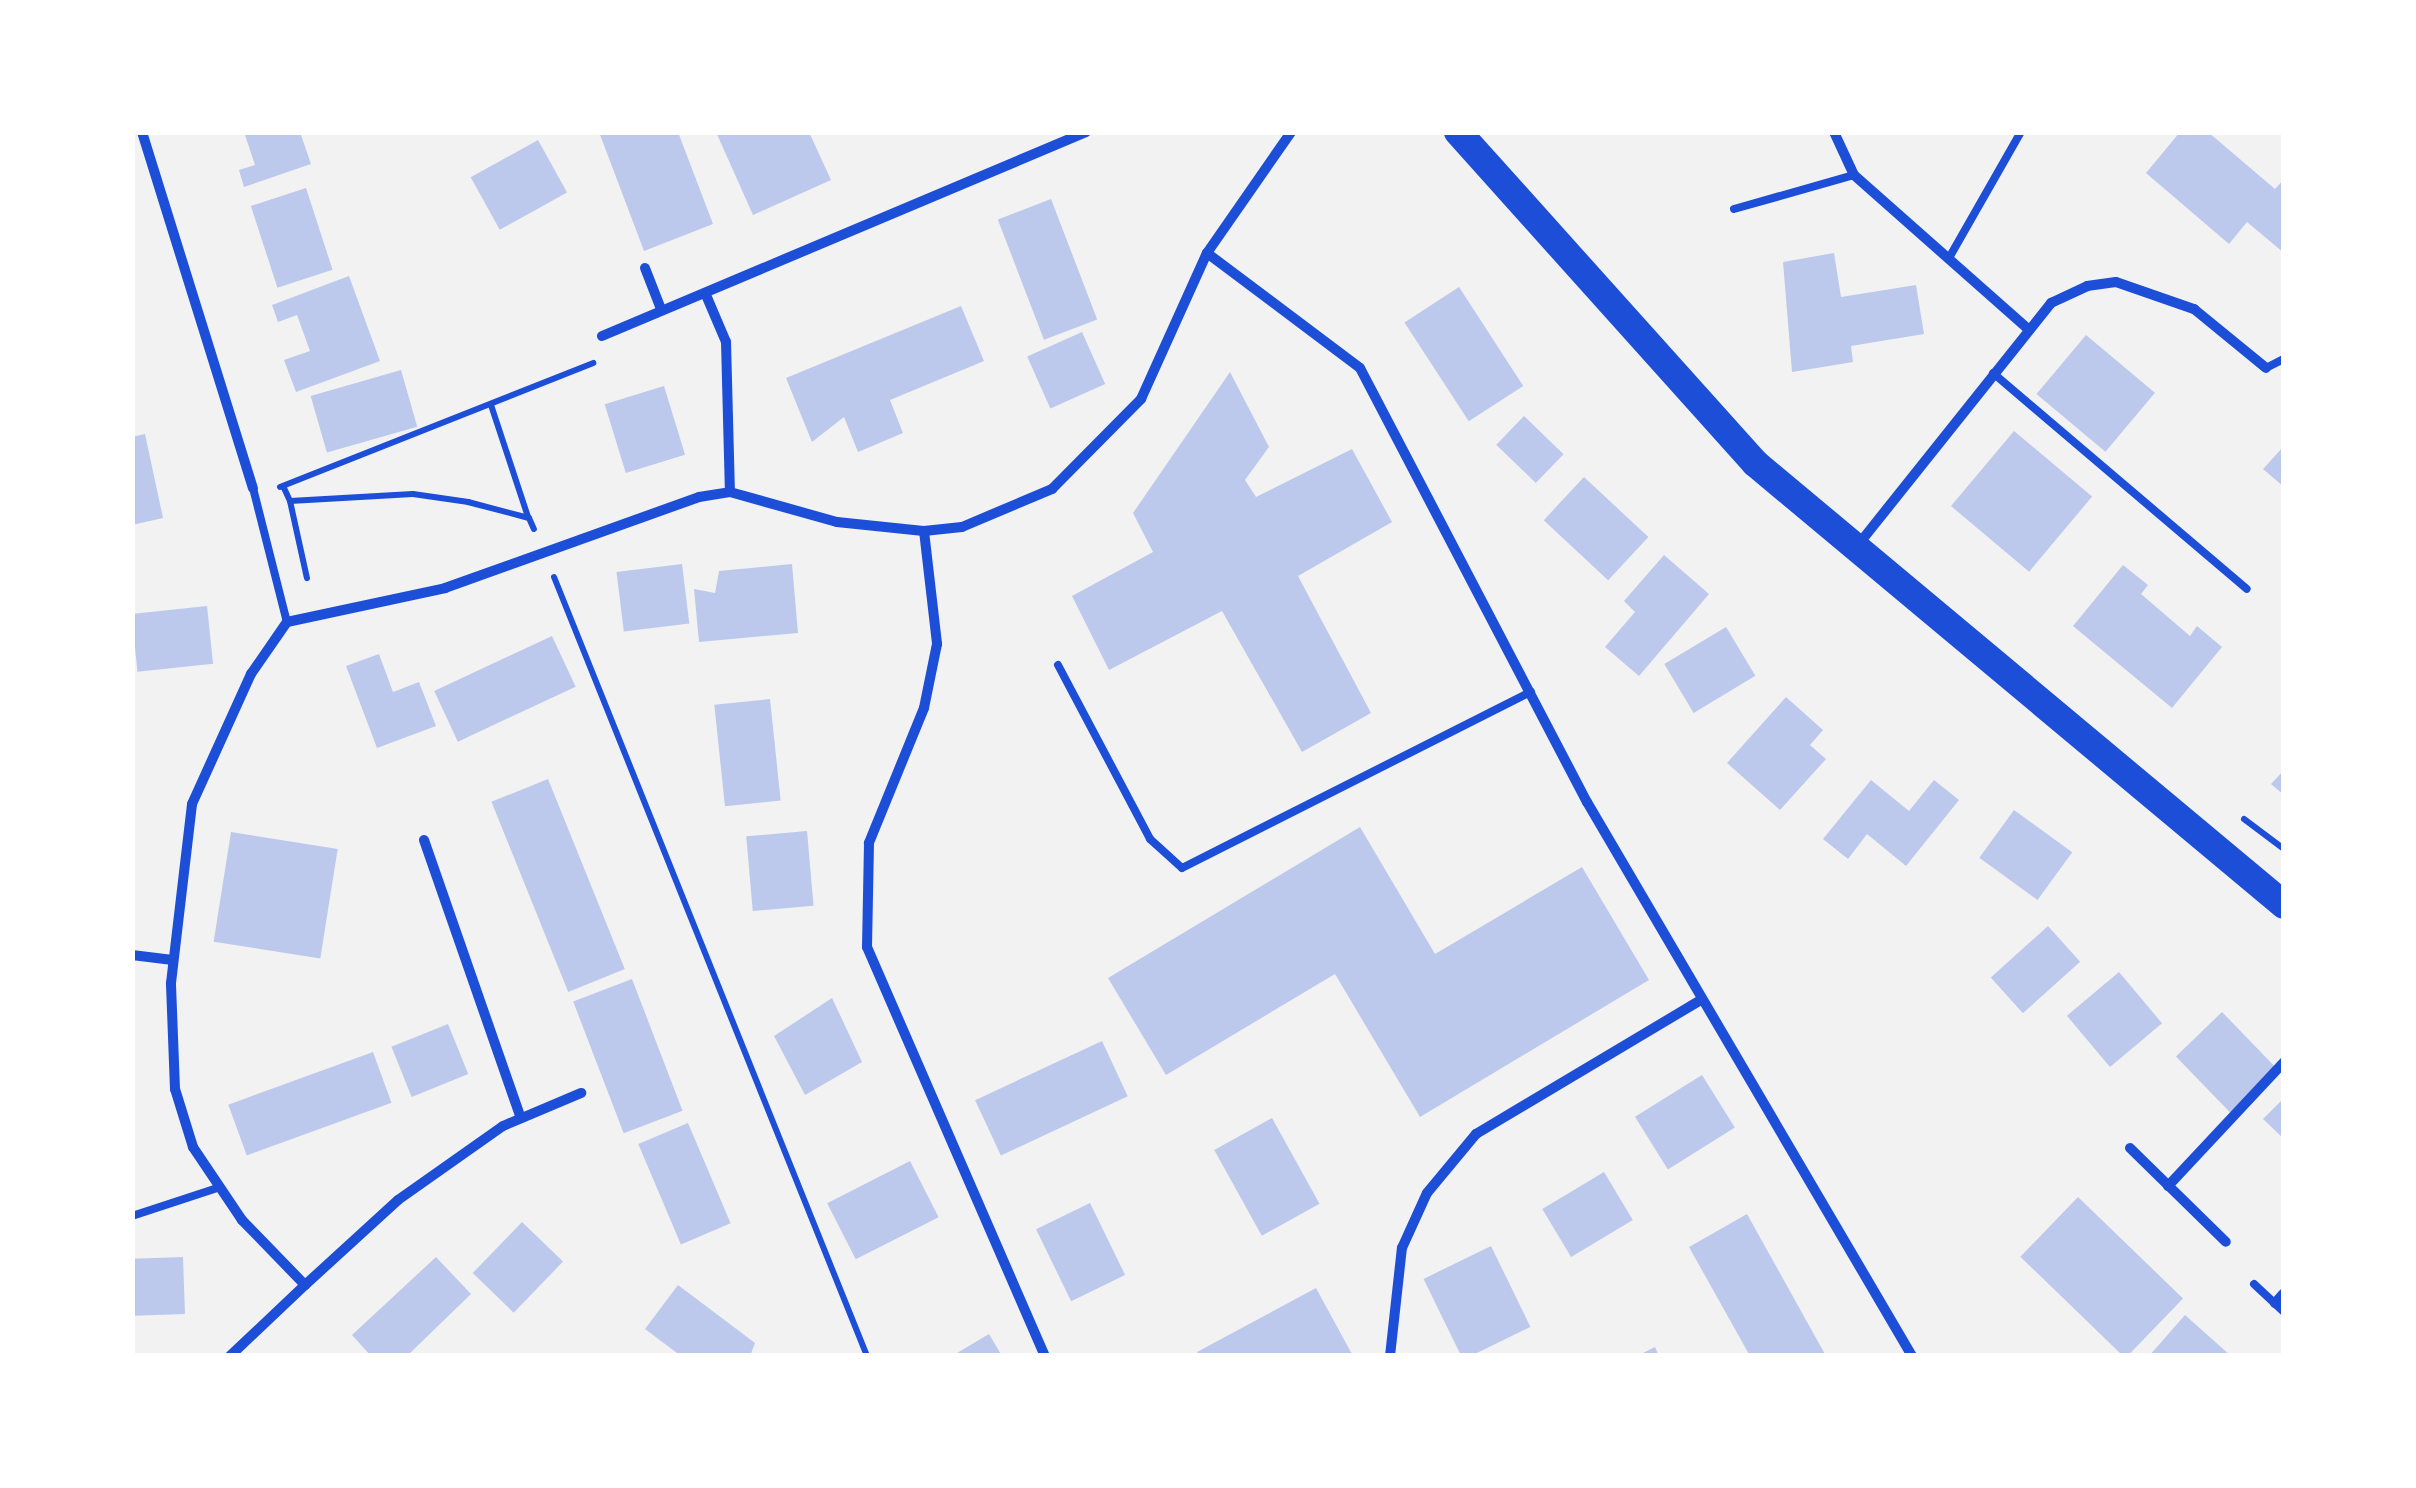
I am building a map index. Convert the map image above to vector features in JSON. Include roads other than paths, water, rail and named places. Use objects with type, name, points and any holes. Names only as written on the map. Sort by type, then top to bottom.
[{"type":"highway","points":[[1458,132],[1668,374],[1854,550],[2284,906]]},
{"type":"street","points":[[142,132],[252,485]]},
{"type":"street","points":[[602,336],[661,309],[706,296],[1086,132]]},
{"type":"street","points":[[305,1285],[220,1187],[193,1147],[175,1089],[173,960],[192,804],[251,674],[287,622],[317,620],[445,588],[543,550],[730,492],[837,522],[924,531],[1024,502],[1106,442],[1142,399],[1207,253],[1291,132]]},
{"type":"street","points":[[1834,132],[1854,175],[2029,330]]},
{"type":"street","points":[[1207,253],[1360,368],[1699,1001],[1912,1356]]},
{"type":"street","points":[[645,268],[661,309]]},
{"type":"street","points":[[1854,550],[2051,303],[2116,282],[2194,309],[2266,368]]},
{"type":"street","points":[[706,296],[726,342],[733,399],[730,492]]},
{"type":"street","points":[[924,531],[937,644],[924,708],[868,843],[867,947],[1045,1356]]},
{"type":"street","points":[[424,840],[521,1118]]},
{"type":"street","points":[[132,954],[173,960]]},
{"type":"street","points":[[1390,1356],[1402,1248],[1427,1193],[1476,1134],[1699,1001]]},
{"type":"street","points":[[2168,1186],[2284,1062]]},
{"type":"street","points":[[230,1356],[398,1200],[521,1118],[581,1093]]},
{"type":"street","points":[[2130,1148],[2226,1242]]},
{"type":"street","points":[[2275,1303],[2284,1293]]},
{"type":"lane","points":[[1949,258],[2021,132]]},
{"type":"lane","points":[[1734,209],[1854,175]]},
{"type":"lane","points":[[2266,368],[2284,359]]},
{"type":"lane","points":[[1992,374],[2247,589]]},
{"type":"lane","points":[[252,485],[287,622]]},
{"type":"lane","points":[[1058,665],[1150,839],[1182,868],[1532,692]]},
{"type":"lane","points":[[132,1216],[220,1187]]},
{"type":"lane","points":[[2254,1284],[2284,1312]]}]
